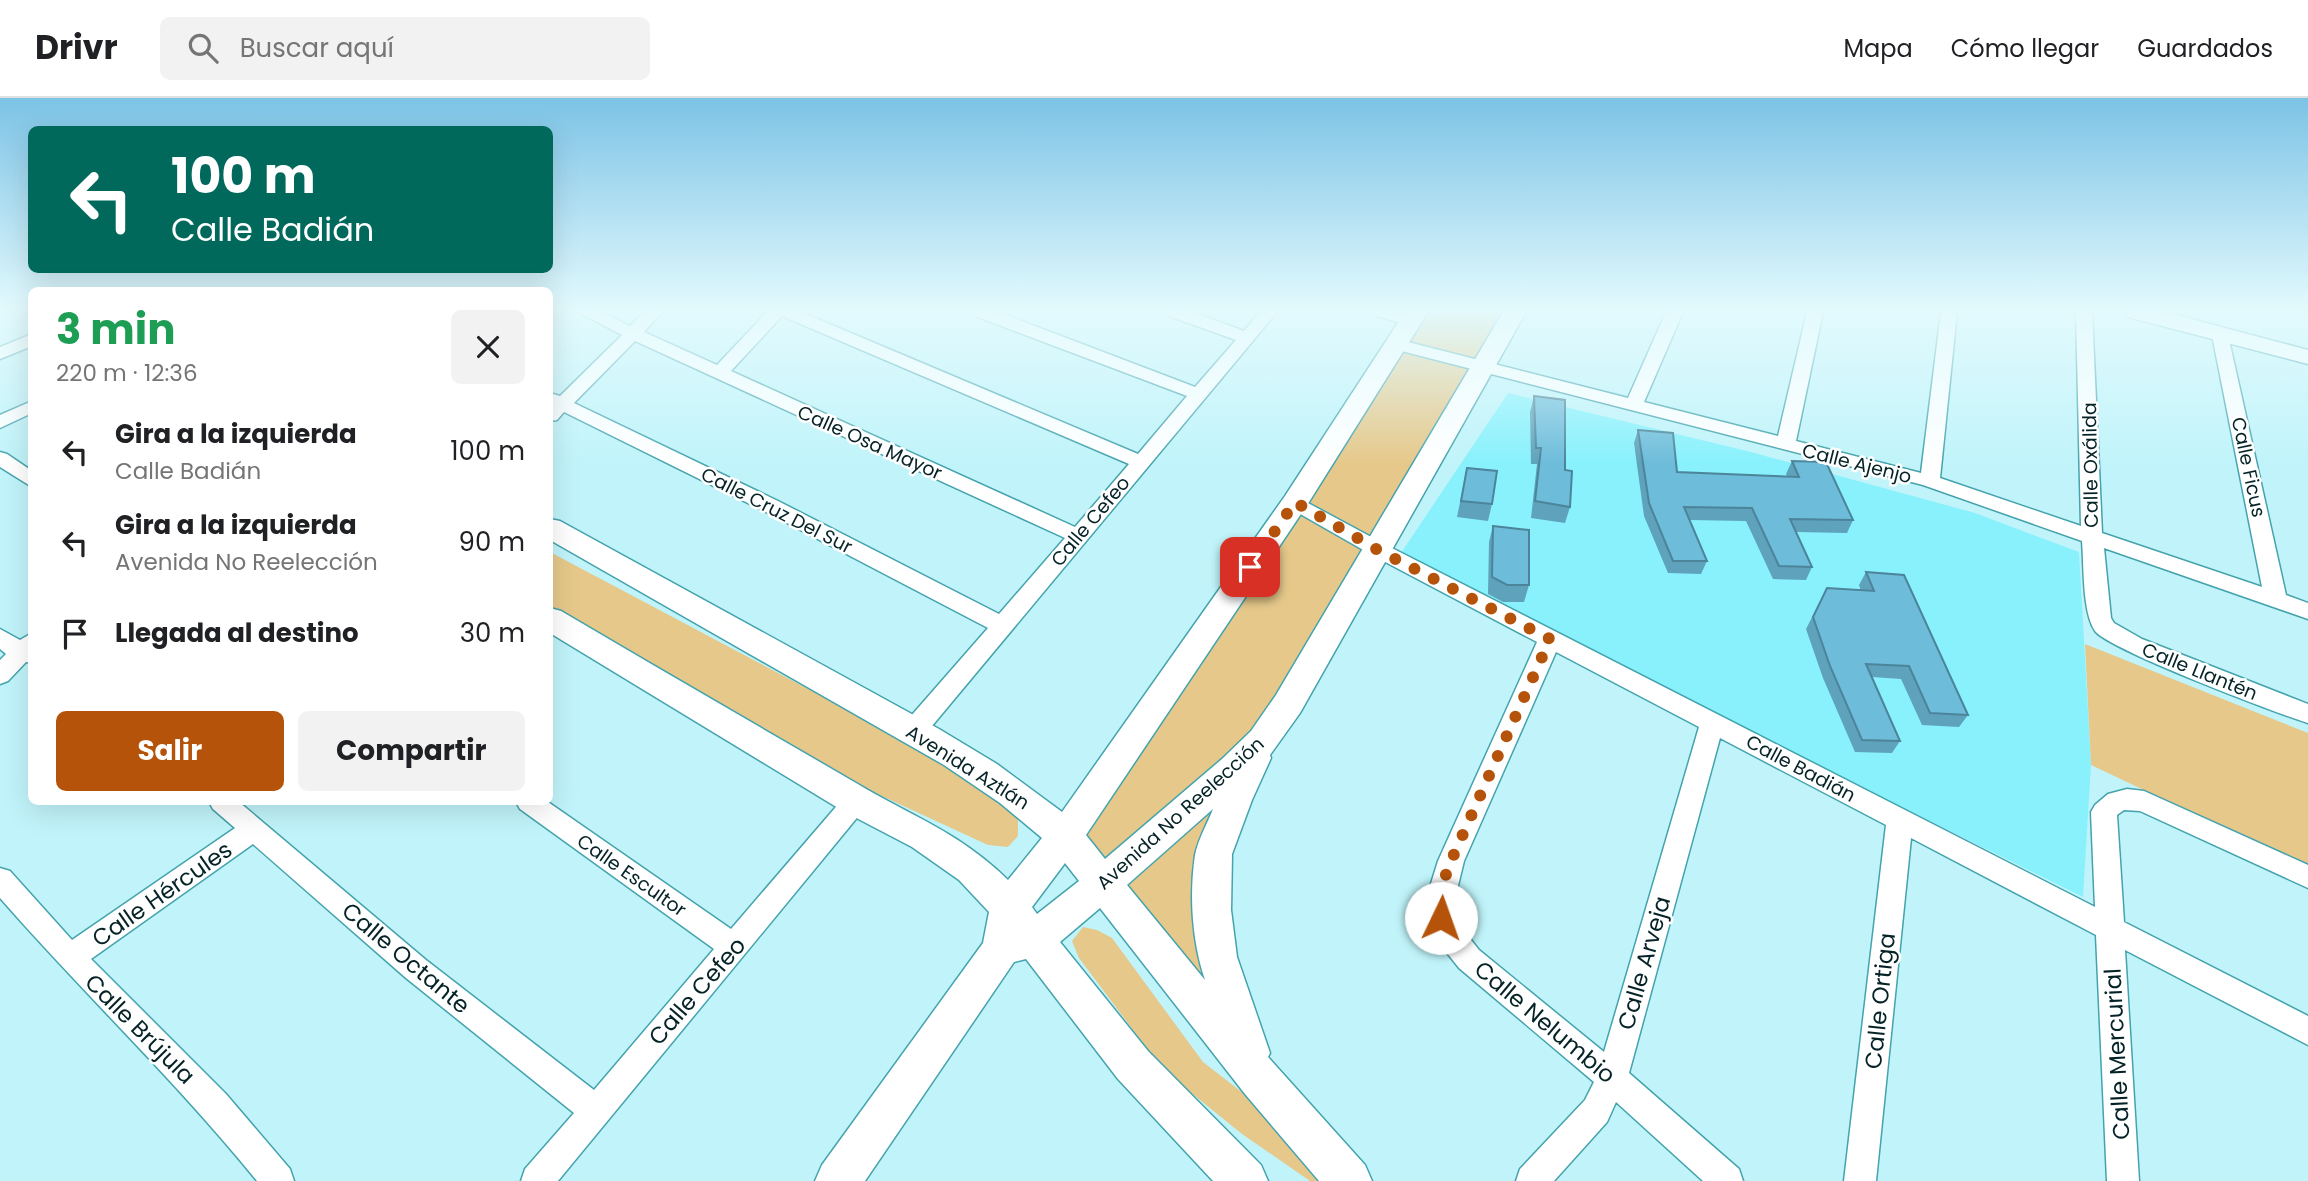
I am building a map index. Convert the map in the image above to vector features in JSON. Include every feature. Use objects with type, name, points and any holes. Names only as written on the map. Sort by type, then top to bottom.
[{"type":"main road","points":[[1009,907],[1065,836],[1295,502],[1378,363]]},
{"type":"main road","name":"Avenida No Reelección","points":[[838,1181],[1018,944],[1103,884],[1263,740],[1288,704],[1487,363]]},
{"type":"main road","name":"Avenida Aztlán","points":[[553,530],[1005,785],[1065,836],[1260,1080],[1349,1181]]},
{"type":"main road","points":[[553,621],[856,801],[925,836],[972,869],[1009,907],[1018,944],[1184,1121],[1245,1181]]},
{"type":"main road","points":[[1260,1080],[1236,1021],[1217,957],[1212,910],[1214,854],[1234,800],[1263,740]]},
{"type":"street","points":[[553,406],[601,363]]},
{"type":"street","name":"Calle Osa Mayor","points":[[694,363],[1078,536]]},
{"type":"street","points":[[719,374],[730,363]]},
{"type":"street","points":[[905,363],[1140,462]]},
{"type":"street","points":[[1114,363],[1200,395]]},
{"type":"street","name":"Calle Cefeo","points":[[913,731],[1227,363]]},
{"type":"street","name":"Calle Ajenjo","points":[[1474,363],[1484,368],[1930,481],[2308,611]]},
{"type":"street","points":[[1634,405],[1653,363]]},
{"type":"street","points":[[1784,445],[1803,363]]},
{"type":"street","points":[[1930,481],[1943,363]]},
{"type":"street","name":"Calle Oxálida","points":[[2086,363],[2092,537],[2100,618]]},
{"type":"street","name":"Calle Ficus","points":[[2227,363],[2276,600]]},
{"type":"street","name":"Calle Cruz Del Sur","points":[[553,406],[771,506],[1003,626]]},
{"type":"street","points":[[0,422],[28,408]]},
{"type":"street","points":[[0,458],[28,478]]},
{"type":"street","name":"Calle Badián","points":[[1295,502],[1378,550],[2308,1031]]},
{"type":"street","name":"Calle Llantén","points":[[2100,618],[2105,628],[2134,645],[2308,714]]},
{"type":"street","points":[[0,637],[28,649],[0,675]]},
{"type":"street","name":"Calle Nelumbio","points":[[1550,639],[1451,861],[1440,891],[1441,918],[1450,939],[1469,959],[1612,1078],[1727,1181]]},
{"type":"street","name":"Calle Arveja","points":[[1532,1181],[1596,1111],[1612,1078],[1713,721]]},
{"type":"street","points":[[2111,927],[2104,813],[2111,803],[2124,798],[2144,801],[2170,812],[2308,877]]},
{"type":"street","name":"Calle Cefeo","points":[[537,1181],[856,801]]},
{"type":"street","name":"Calle Octante","points":[[225,805],[416,969],[595,1110]]},
{"type":"street","name":"Calle Escultor","points":[[533,805],[735,948]]},
{"type":"street","name":"Calle Ortiga","points":[[1860,1181],[1900,821]]},
{"type":"street","name":"Calle Hércules","points":[[70,958],[254,830]]},
{"type":"street","name":"Calle Brújula","points":[[0,879],[70,958],[215,1105],[278,1181]]},
{"type":"street","name":"Calle Mercurial","points":[[2111,927],[2123,1181]]},
{"type":"shaded area","points":[[1382,363],[1487,363],[1214,854],[1236,1021],[1065,836]]},
{"type":"shaded area","points":[[1508,393],[1751,452],[1975,513],[2079,552],[2091,765],[2083,897],[1488,602],[1401,553]]},
{"type":"shaded area","points":[[553,554],[929,753],[1000,803],[1018,819],[1018,836],[1008,847],[988,845],[845,779],[553,612]]},
{"type":"shaded area","points":[[2085,644],[2308,733],[2308,868],[2091,765]]},
{"type":"shaded area","points":[[1083,927],[1097,930],[1112,938],[1203,1062],[1252,1100],[1317,1181],[1310,1181],[1242,1134],[1163,1070],[1079,958],[1072,941]]},
{"type":"building","points":[[1534,396],[1565,400],[1565,470],[1572,471],[1570,507],[1535,501],[1541,448],[1536,448]]},
{"type":"building","points":[[1638,430],[1673,433],[1677,472],[1799,477],[1792,461],[1826,462],[1853,520],[1790,519],[1812,567],[1779,566],[1752,508],[1684,507],[1707,561],[1673,561],[1649,503]]},
{"type":"building","points":[[1467,468],[1497,471],[1492,504],[1461,501]]},
{"type":"building","points":[[1493,526],[1529,530],[1529,585],[1507,585],[1492,577]]},
{"type":"building","points":[[1866,572],[1904,575],[1968,715],[1930,713],[1909,666],[1866,664],[1900,741],[1862,740],[1830,666],[1813,617],[1827,588],[1874,591]]},
{"type":"route","points":[[1250,567],[1295,502],[1378,550],[1550,639],[1451,861],[1440,891],[1441,918]]}]
